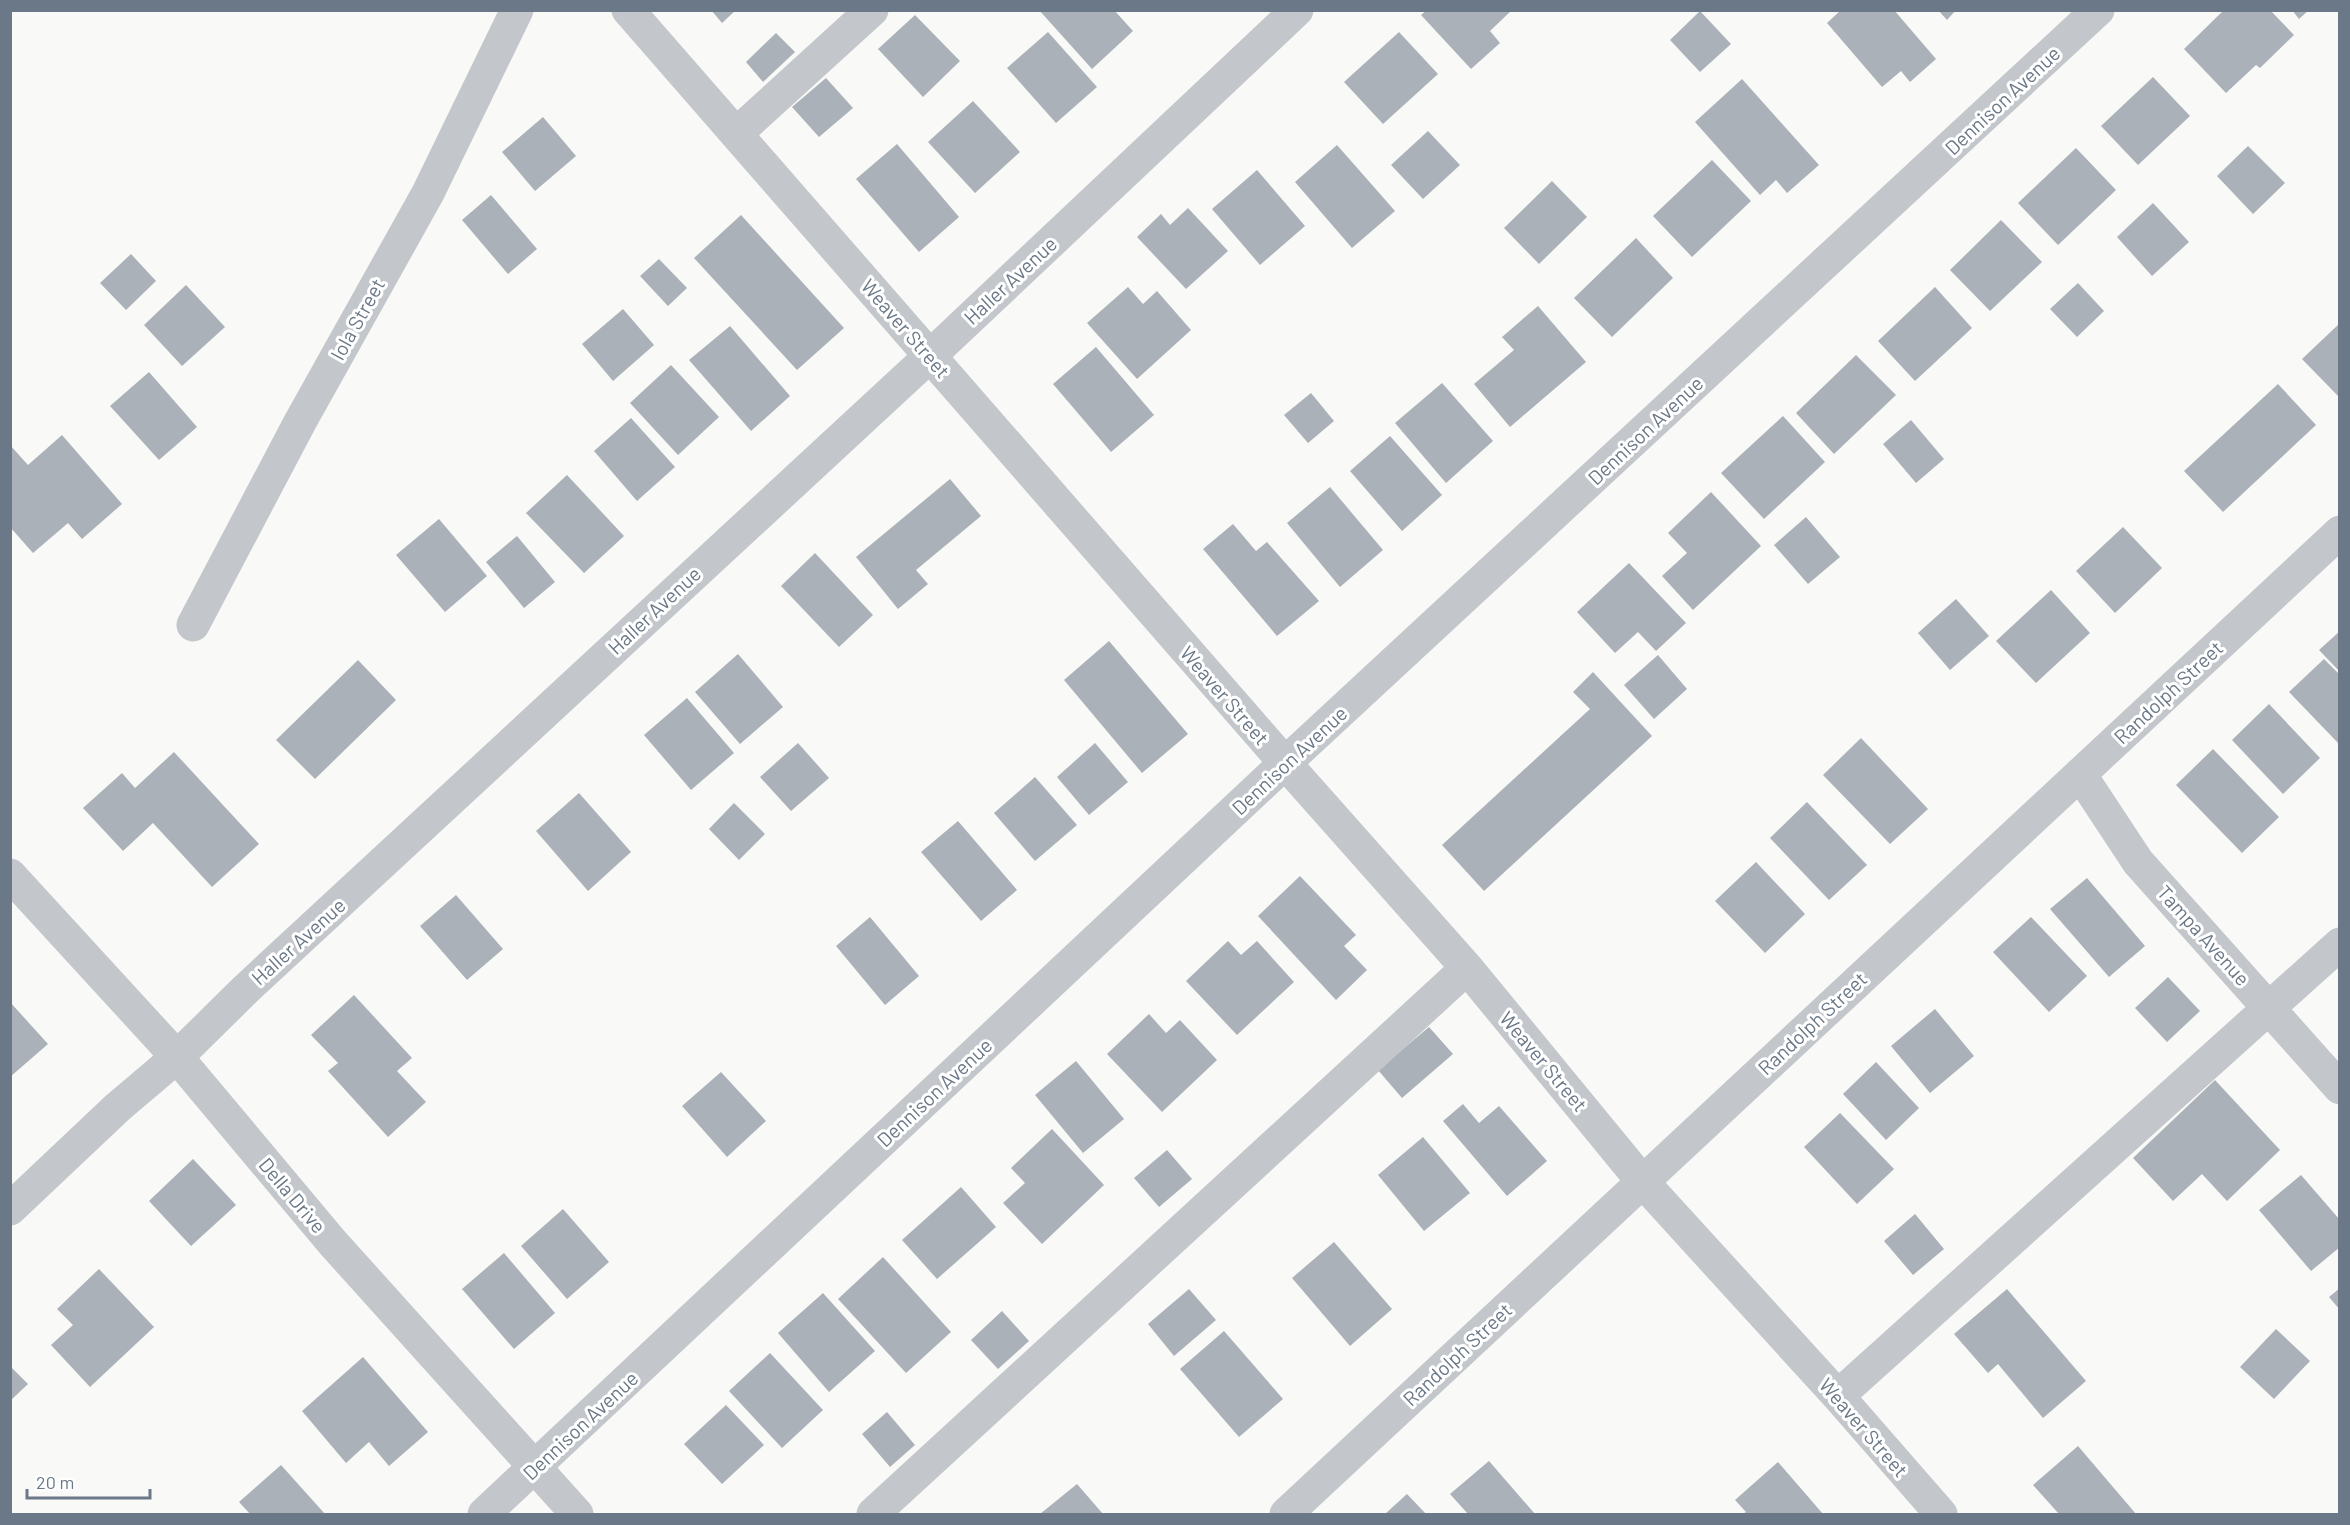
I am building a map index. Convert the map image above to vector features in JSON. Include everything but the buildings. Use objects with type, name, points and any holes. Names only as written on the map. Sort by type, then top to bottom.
[{"type":"street","name":"Iola Street","points":[[193,625],[300,422],[428,193],[517,10]]},
{"type":"street","name":"Weaver Street","points":[[628,10],[1285,763],[1467,968],[1642,1180],[1838,1396],[1941,1515]]},
{"type":"street","points":[[736,135],[872,10]]},
{"type":"street","name":"Haller Avenue","points":[[10,1209],[118,1107],[177,1057],[246,989],[930,356],[1297,10]]},
{"type":"street","name":"Dennison Avenue","points":[[484,1515],[1285,763],[2098,10]]},
{"type":"street","name":"Randolph Street","points":[[1286,1515],[1642,1180],[2340,532]]},
{"type":"street","name":"Tampa Avenue","points":[[2080,774],[2138,862],[2340,1088]]},
{"type":"street","name":"Della Drive","points":[[10,875],[177,1057],[332,1242],[577,1515]]},
{"type":"street","points":[[1838,1396],[2340,944]]},
{"type":"street","points":[[873,1515],[1467,968]]}]
